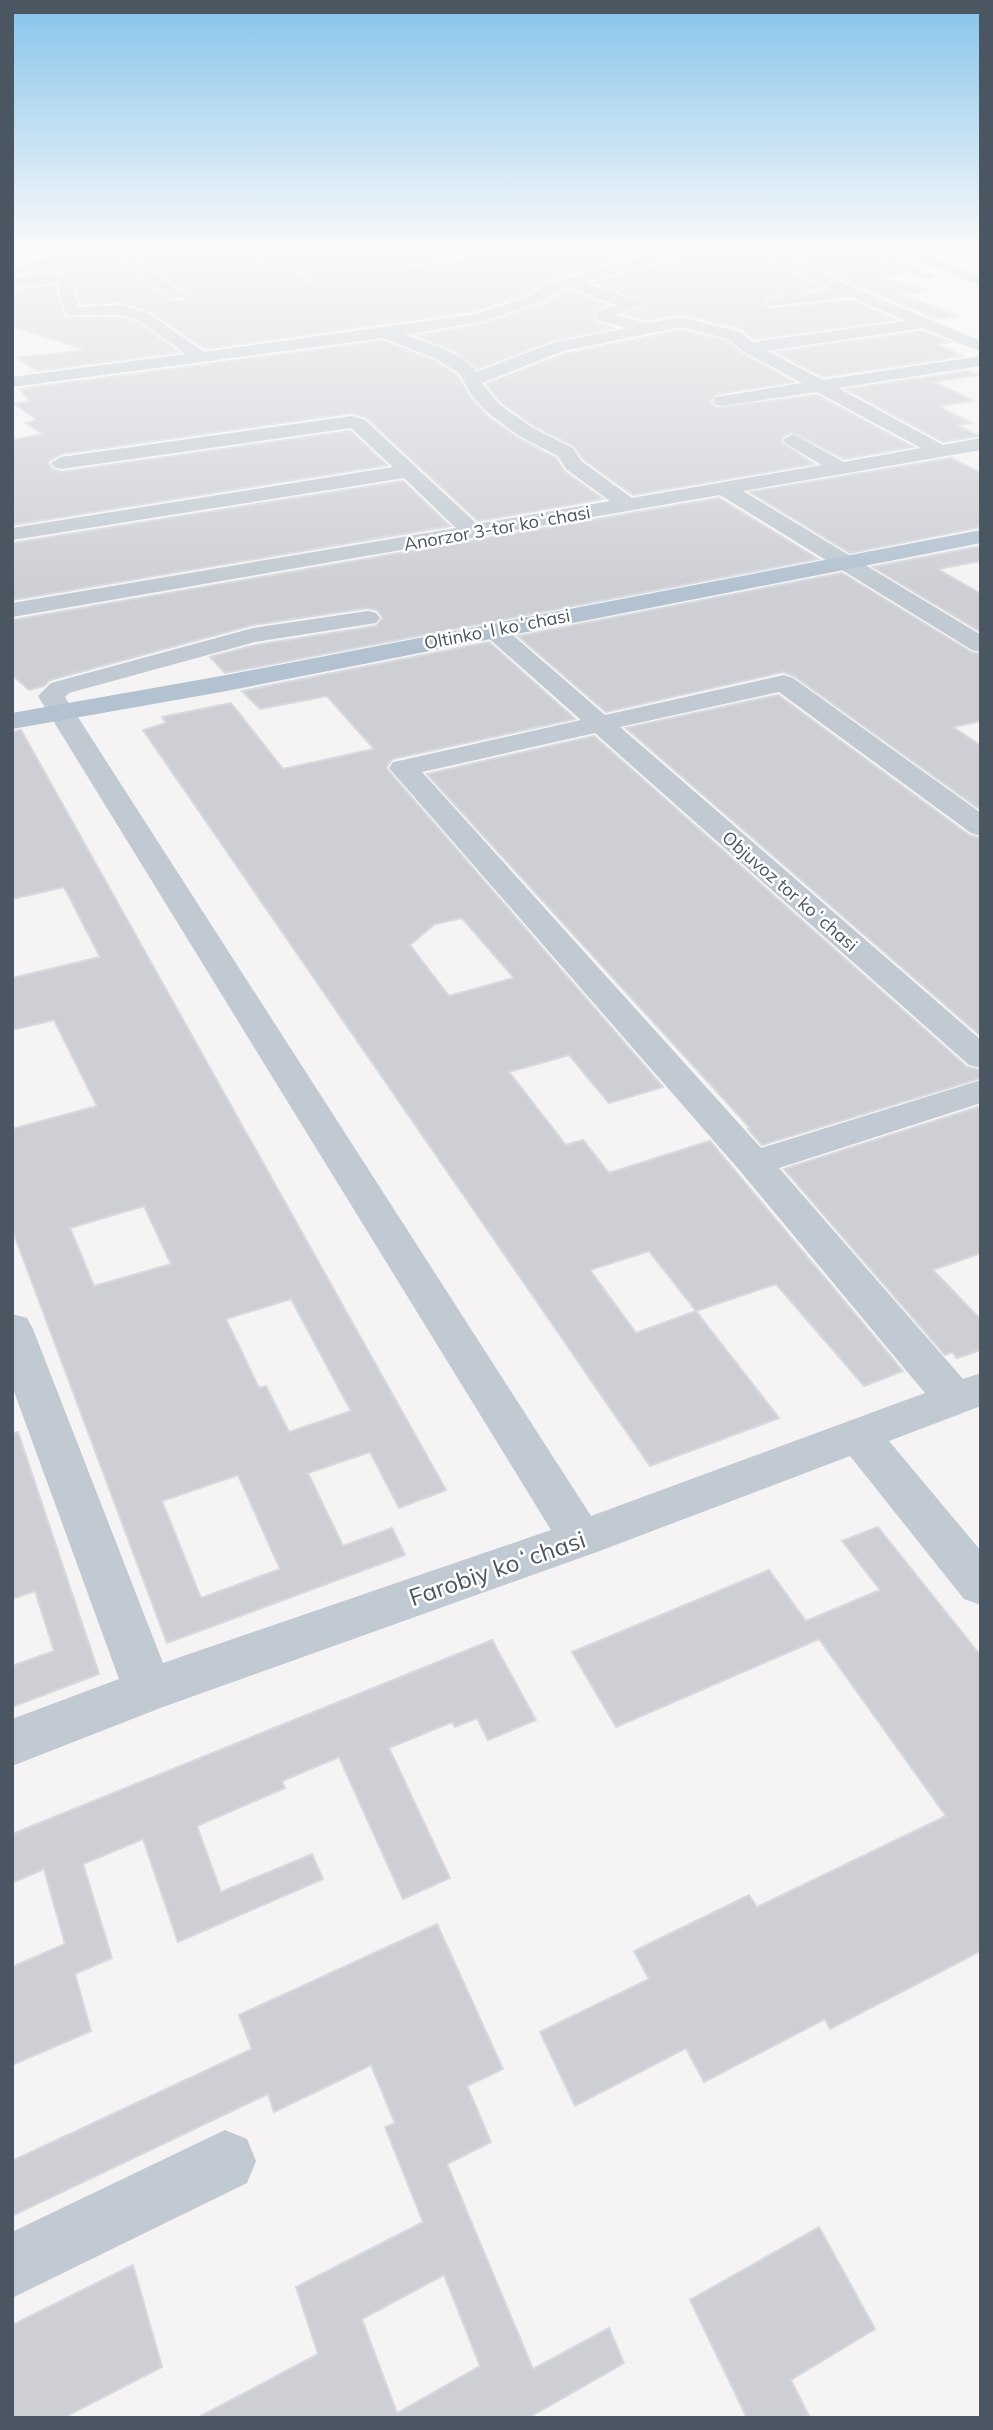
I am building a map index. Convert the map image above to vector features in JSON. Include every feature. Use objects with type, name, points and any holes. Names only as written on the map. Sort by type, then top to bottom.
[{"type":"main road","name":"Oltinkoʻl koʻchasi","points":[[12,721],[221,684],[981,536]]},
{"type":"street","points":[[12,382],[158,363]]},
{"type":"street","points":[[456,363],[466,370],[479,393],[508,420],[566,452],[573,465],[629,505]]},
{"type":"street","points":[[473,382],[514,363]]},
{"type":"street","points":[[778,363],[940,451]]},
{"type":"street","points":[[722,401],[965,363]]},
{"type":"street","points":[[61,463],[352,422],[358,424],[472,532]]},
{"type":"street","points":[[793,440],[842,469]]},
{"type":"street","name":"Anorzor 3-tor koʻchasi","points":[[12,610],[981,444]]},
{"type":"street","points":[[12,534],[408,471]]},
{"type":"street","points":[[725,489],[980,644]]},
{"type":"street","points":[[368,618],[253,635],[60,688],[51,696],[581,1538]]},
{"type":"street","name":"Objuvoz tor koʻchasi","points":[[493,630],[981,1058]]},
{"type":"street","points":[[968,1394],[754,1163],[403,768],[784,683],[981,827]]},
{"type":"street","points":[[754,1163],[981,1091]]},
{"type":"street","points":[[12,1329],[148,1690]]},
{"type":"street","name":"Farobiy koʻchasi","points":[[12,1743],[148,1690],[581,1538],[968,1394]]},
{"type":"street","points":[[857,1434],[981,1585]]},
{"type":"street","points":[[12,2266],[225,2161]]},
{"type":"building","points":[[26,363],[94,363],[37,371]]},
{"type":"building","points":[[214,363],[438,363],[457,375],[471,398],[486,415],[518,438],[556,458],[564,471],[603,499],[478,521],[367,418],[352,413],[61,454],[48,462],[52,469],[61,472],[350,431],[387,465],[12,525],[12,440],[44,434],[26,423],[37,420],[15,404],[30,401],[20,389]]},
{"type":"building","points":[[470,363],[492,363],[477,369]]},
{"type":"building","points":[[540,363],[760,363],[794,382],[716,394],[710,401],[716,408],[817,395],[913,447],[844,459],[792,432],[782,438],[781,442],[814,464],[633,495],[583,459],[574,446],[534,426],[502,403],[486,384]]},
{"type":"building","points":[[797,363],[914,363],[823,377]]},
{"type":"building","points":[[968,371],[977,375],[934,382],[974,401],[938,406],[971,423],[957,425],[979,436],[943,442],[846,389]]},
{"type":"building","points":[[951,458],[981,473],[981,527],[850,553],[750,492]]},
{"type":"building","points":[[403,481],[450,526],[12,600],[12,543]]},
{"type":"building","points":[[719,498],[818,559],[225,673],[210,657],[256,645],[376,626],[383,618],[377,610],[368,608],[253,625],[50,680],[44,686],[29,690],[12,675],[12,620]]},
{"type":"building","points":[[981,546],[981,561],[938,569],[981,594],[981,632],[873,567]]},
{"type":"building","points":[[842,573],[971,652],[981,654],[981,721],[953,727],[981,746],[981,810],[794,676],[783,672],[606,712],[518,636]]},
{"type":"building","points":[[489,642],[575,719],[392,759],[386,768],[663,1087],[609,1103],[569,1055],[509,1072],[566,1145],[583,1140],[609,1173],[710,1141],[903,1371],[864,1386],[776,1284],[696,1311],[779,1418],[650,1466],[143,730],[166,723],[162,717],[231,703],[283,769],[374,749],[327,696],[260,709],[242,691]],"holes":[[[462,918],[514,978],[449,996],[410,945],[435,924]],[[649,1251],[696,1311],[636,1333],[590,1270]]]},
{"type":"building","points":[[778,695],[969,835],[981,838],[981,1036],[626,728]]},
{"type":"building","points":[[21,730],[446,1490],[399,1508],[370,1452],[308,1473],[343,1546],[392,1528],[405,1555],[167,1643],[12,1229],[12,1129],[97,1106],[54,1020],[12,1030],[12,978],[100,957],[64,887],[12,899],[12,732]],"holes":[[[144,1206],[171,1264],[94,1286],[70,1228]],[[291,1299],[351,1411],[289,1432],[266,1386],[259,1388],[226,1319]],[[238,1475],[280,1569],[201,1598],[162,1501]]]},
{"type":"building","points":[[594,736],[967,1067],[981,1070],[981,1078],[762,1145],[748,1129],[750,1128],[427,774]]},
{"type":"building","points":[[981,1106],[981,1253],[933,1270],[981,1320],[981,1350],[957,1358],[952,1352],[945,1355],[784,1169]]},
{"type":"building","points":[[18,1432],[99,1674],[12,1707],[12,1666],[54,1651],[35,1591],[12,1599],[12,1433]]},
{"type":"building","points":[[878,1527],[981,1656],[981,1951],[830,2029],[825,2019],[704,2082],[686,2048],[575,2106],[540,2032],[649,1979],[634,1951],[749,1895],[757,1907],[946,1816],[819,1639],[616,1727],[572,1652],[769,1570],[806,1621],[880,1590],[842,1541]]},
{"type":"building","points":[[492,1640],[536,1720],[488,1740],[477,1718],[455,1727],[452,1722],[389,1748],[450,1878],[403,1899],[339,1757],[282,1781],[285,1788],[197,1826],[221,1892],[312,1854],[323,1879],[178,1942],[143,1839],[83,1864],[112,1958],[75,1974],[91,2031],[12,2065],[12,1967],[65,1944],[44,1869],[12,1883],[12,1834]]},
{"type":"building","points":[[437,1924],[503,2069],[467,2086],[491,2142],[447,2164],[533,2369],[609,2328],[624,2363],[528,2418],[197,2418],[318,2354],[296,2287],[423,2222],[385,2127],[395,2123],[371,2065],[274,2112],[268,2094],[12,2216],[12,2161],[252,2049],[239,2015]],"holes":[[[444,2275],[480,2366],[397,2413],[362,2319]]]},
{"type":"building","points":[[819,2227],[875,2329],[791,2380],[810,2418],[747,2418],[690,2300]]},
{"type":"building","points":[[133,2265],[162,2367],[63,2418],[12,2418],[12,2325]]}]
